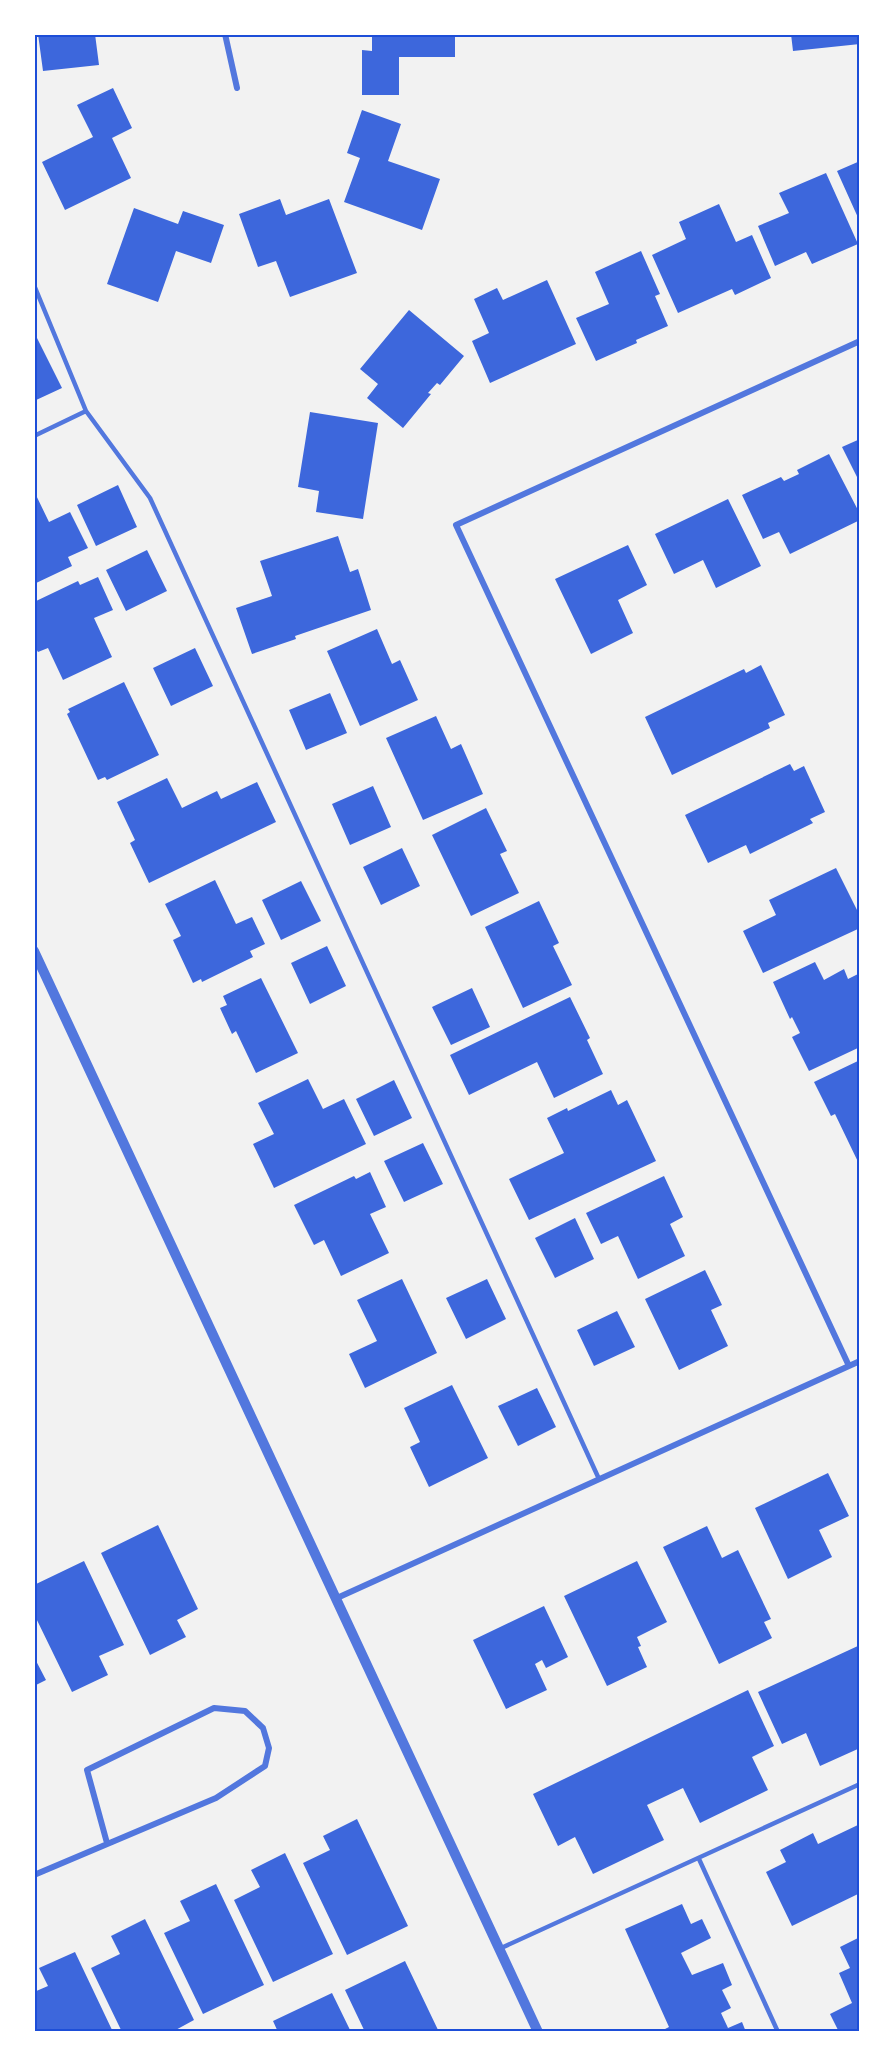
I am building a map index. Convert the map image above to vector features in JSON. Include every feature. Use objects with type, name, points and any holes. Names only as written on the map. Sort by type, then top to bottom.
[{"type":"street","points":[[225,34],[237,88]]},
{"type":"street","points":[[849,1366],[456,525],[860,341]]},
{"type":"street","points":[[34,951],[538,2031]]},
{"type":"street","points":[[337,1598],[860,1361]]},
{"type":"street","points":[[34,1875],[216,1798],[265,1766],[270,1748],[263,1728],[245,1711],[214,1708],[87,1770],[107,1843]]},
{"type":"lane","points":[[34,285],[86,411],[150,498],[599,1479]]},
{"type":"lane","points":[[34,436],[86,411]]},
{"type":"lane","points":[[499,1949],[860,1784]]},
{"type":"lane","points":[[699,1859],[778,2031]]},
{"type":"building","points":[[38,34],[95,34],[99,65],[43,71]]},
{"type":"building","points":[[372,34],[455,34],[455,57],[399,57],[399,95],[362,95],[362,50],[372,51]]},
{"type":"building","points":[[791,34],[860,34],[860,44],[793,51]]},
{"type":"building","points":[[113,88],[132,128],[112,138],[131,178],[65,210],[42,162],[93,137],[77,105]]},
{"type":"building","points":[[362,110],[401,124],[388,161],[440,179],[422,230],[344,202],[360,158],[347,153]]},
{"type":"building","points":[[860,161],[860,222],[837,171]]},
{"type":"building","points":[[826,173],[858,244],[812,264],[806,252],[775,266],[758,226],[789,213],[779,193]]},
{"type":"building","points":[[280,199],[286,215],[329,199],[357,273],[290,297],[276,261],[258,267],[239,214]]},
{"type":"building","points":[[719,204],[736,242],[752,235],[771,278],[735,295],[732,289],[678,313],[652,255],[686,239],[679,222]]},
{"type":"building","points":[[134,208],[178,224],[183,211],[224,225],[211,263],[176,251],[158,302],[107,284]]},
{"type":"building","points":[[641,251],[660,294],[655,296],[668,326],[596,361],[576,318],[609,304],[595,272]]},
{"type":"building","points":[[547,280],[576,344],[490,383],[472,341],[489,333],[474,299],[497,288],[503,300]]},
{"type":"building","points":[[409,310],[464,356],[440,385],[437,383],[428,393],[431,394],[403,428],[367,398],[378,384],[360,369]]},
{"type":"building","points":[[34,332],[62,388],[34,401]]},
{"type":"building","points":[[310,412],[378,423],[363,519],[316,512],[319,491],[298,487]]},
{"type":"building","points":[[860,439],[860,483],[842,447]]},
{"type":"building","points":[[829,454],[860,514],[860,520],[790,554],[779,532],[763,539],[742,495],[781,477],[784,481],[799,474],[797,470]]},
{"type":"building","points":[[118,485],[137,527],[96,546],[77,505]]},
{"type":"building","points":[[34,491],[49,522],[70,512],[88,548],[68,557],[72,566],[34,584]]},
{"type":"building","points":[[728,499],[761,566],[716,588],[703,560],[674,574],[655,534]]},
{"type":"building","points":[[338,536],[350,572],[358,569],[371,610],[295,636],[296,639],[252,654],[236,608],[272,596],[260,561]]},
{"type":"building","points":[[628,545],[647,585],[618,600],[633,633],[591,654],[555,579]]},
{"type":"building","points":[[147,550],[167,591],[126,611],[106,570]]},
{"type":"building","points":[[98,577],[113,610],[94,618],[112,657],[63,680],[48,648],[38,652],[34,645],[34,602],[78,581],[80,585]]},
{"type":"building","points":[[377,629],[392,664],[400,660],[418,700],[360,726],[327,651]]},
{"type":"building","points":[[195,648],[213,686],[171,706],[153,668]]},
{"type":"building","points":[[761,665],[785,715],[768,723],[770,728],[672,775],[645,717],[744,669],[746,673]]},
{"type":"building","points":[[124,682],[159,755],[107,780],[105,777],[98,780],[67,714],[70,712],[68,709]]},
{"type":"building","points":[[330,693],[347,733],[306,750],[289,710]]},
{"type":"building","points":[[436,716],[451,749],[461,744],[483,794],[423,820],[386,738]]},
{"type":"building","points":[[790,764],[794,771],[804,766],[825,812],[810,819],[813,823],[750,854],[746,845],[708,863],[685,815]]},
{"type":"building","points":[[167,778],[182,808],[217,791],[221,799],[257,782],[276,822],[149,883],[130,843],[135,840],[117,802]]},
{"type":"building","points":[[373,786],[391,827],[350,845],[332,804]]},
{"type":"building","points":[[486,808],[507,851],[500,854],[519,893],[471,916],[432,835]]},
{"type":"building","points":[[402,848],[420,886],[381,905],[363,867]]},
{"type":"building","points":[[836,868],[860,916],[860,928],[763,973],[743,931],[776,915],[769,900]]},
{"type":"building","points":[[215,880],[236,924],[252,917],[265,944],[250,951],[253,957],[202,982],[201,979],[193,983],[173,940],[181,936],[165,904]]},
{"type":"building","points":[[301,881],[321,921],[281,940],[262,900]]},
{"type":"building","points":[[539,901],[559,943],[553,946],[572,985],[523,1008],[485,927]]},
{"type":"building","points":[[327,946],[346,986],[310,1004],[291,963]]},
{"type":"building","points":[[815,962],[824,980],[844,969],[848,979],[860,973],[860,1047],[809,1071],[792,1037],[800,1033],[792,1017],[790,1019],[773,982]]},
{"type":"building","points":[[261,978],[298,1053],[256,1073],[236,1031],[232,1034],[220,1008],[227,1005],[223,996]]},
{"type":"building","points":[[472,988],[490,1027],[451,1045],[432,1007]]},
{"type":"building","points":[[570,997],[590,1038],[587,1040],[603,1074],[554,1098],[537,1062],[469,1095],[450,1055]]},
{"type":"building","points":[[860,1060],[860,1166],[835,1114],[831,1116],[814,1082]]},
{"type":"building","points":[[308,1079],[323,1109],[344,1099],[366,1144],[274,1188],[253,1144],[274,1134],[258,1103]]},
{"type":"building","points":[[394,1080],[412,1118],[374,1136],[356,1099]]},
{"type":"building","points":[[611,1090],[618,1105],[627,1100],[656,1161],[529,1220],[509,1179],[564,1153],[547,1118],[567,1108],[568,1111]]},
{"type":"building","points":[[423,1143],[443,1184],[404,1202],[384,1161]]},
{"type":"building","points":[[370,1172],[386,1207],[370,1214],[389,1253],[341,1276],[324,1240],[314,1245],[294,1205],[354,1176],[356,1179]]},
{"type":"building","points":[[664,1176],[683,1217],[670,1224],[685,1256],[638,1279],[618,1236],[601,1244],[586,1213]]},
{"type":"building","points":[[575,1218],[594,1259],[555,1278],[535,1238]]},
{"type":"building","points":[[705,1270],[722,1305],[711,1310],[728,1346],[679,1370],[645,1299]]},
{"type":"building","points":[[402,1279],[437,1353],[365,1388],[349,1354],[377,1341],[357,1300]]},
{"type":"building","points":[[487,1279],[506,1319],[466,1339],[446,1298]]},
{"type":"building","points":[[617,1311],[635,1347],[594,1366],[577,1330]]},
{"type":"building","points":[[452,1385],[488,1458],[429,1487],[410,1447],[420,1442],[404,1408]]},
{"type":"building","points":[[537,1388],[556,1427],[518,1446],[498,1406]]},
{"type":"building","points":[[828,1473],[849,1516],[819,1530],[832,1557],[788,1579],[755,1508]]},
{"type":"building","points":[[158,1525],[198,1609],[177,1620],[186,1637],[150,1655],[101,1553]]},
{"type":"building","points":[[707,1526],[722,1558],[738,1550],[771,1619],[764,1622],[772,1638],[719,1664],[663,1547]]},
{"type":"building","points":[[84,1561],[124,1645],[99,1656],[108,1675],[72,1692],[34,1614],[34,1585]]},
{"type":"building","points":[[637,1561],[667,1622],[637,1637],[641,1646],[638,1647],[647,1667],[607,1686],[564,1596]]},
{"type":"building","points":[[544,1606],[568,1657],[546,1668],[542,1660],[535,1664],[547,1690],[506,1709],[473,1640]]},
{"type":"building","points":[[860,1645],[860,1748],[820,1766],[806,1733],[782,1744],[758,1692]]},
{"type":"building","points":[[34,1657],[46,1680],[34,1686]]},
{"type":"building","points":[[748,1690],[774,1746],[752,1757],[768,1790],[700,1823],[683,1788],[647,1805],[664,1840],[593,1874],[575,1837],[558,1846],[533,1794]]},
{"type":"building","points":[[357,1819],[408,1926],[347,1955],[303,1863],[330,1850],[323,1836]]},
{"type":"building","points":[[860,1824],[860,1898],[858,1894],[792,1926],[766,1872],[786,1862],[780,1850],[813,1833],[818,1844]]},
{"type":"building","points":[[285,1853],[333,1954],[273,1982],[234,1900],[260,1887],[251,1870]]},
{"type":"building","points":[[216,1884],[264,1985],[203,2014],[164,1933],[190,1921],[180,1901]]},
{"type":"building","points":[[682,1904],[691,1924],[702,1919],[711,1938],[681,1953],[692,1975],[723,1963],[732,1985],[722,1990],[731,2008],[721,2013],[728,2028],[742,2022],[746,2032],[664,2032],[663,2030],[669,2027],[625,1929]]},
{"type":"building","points":[[145,1919],[194,2020],[172,2032],[122,2032],[91,1968],[120,1954],[111,1936]]},
{"type":"building","points":[[860,1937],[860,2032],[839,2032],[830,2014],[852,2003],[839,1973],[850,1968],[840,1947]]},
{"type":"building","points":[[75,1952],[113,2032],[38,2032],[34,2023],[34,1992],[48,1986],[39,1968]]},
{"type":"building","points":[[405,1961],[439,2032],[365,2032],[345,1990]]},
{"type":"building","points":[[332,1993],[351,2032],[278,2032],[273,2021]]}]
